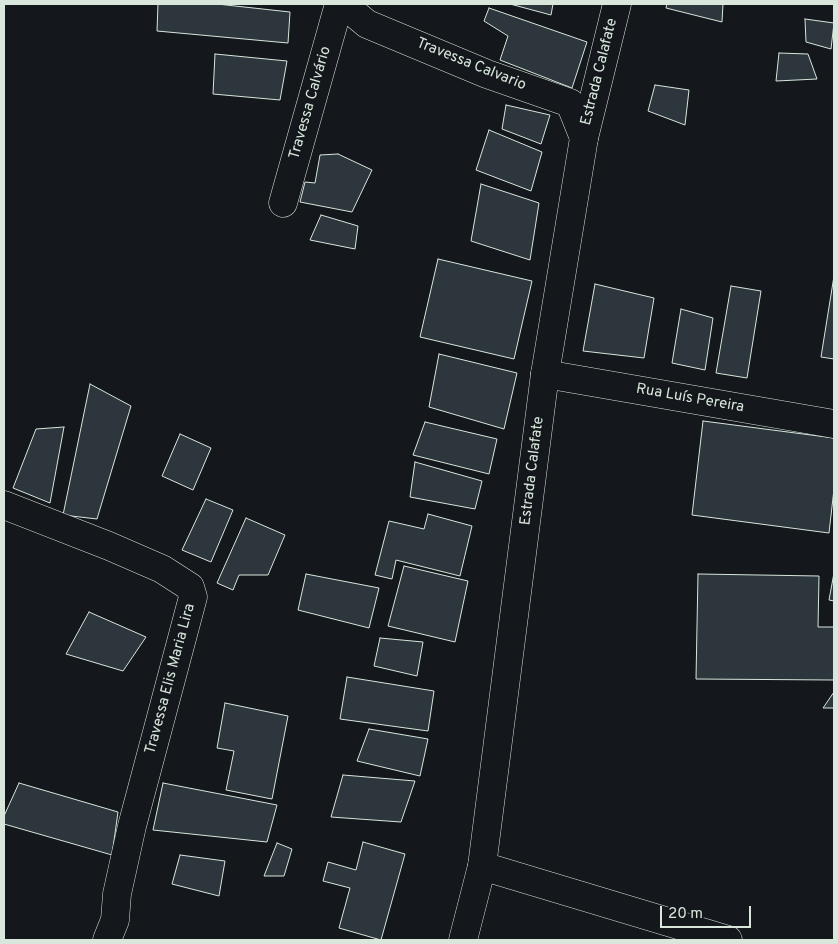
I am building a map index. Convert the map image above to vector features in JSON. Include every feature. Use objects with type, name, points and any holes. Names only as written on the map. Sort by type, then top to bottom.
[{"type":"street","name":"Travessa Calvario","points":[[341,4],[367,24],[487,74],[570,103],[584,138]]},
{"type":"street","name":"Travessa Calvário","points":[[283,203],[341,4]]},
{"type":"street","name":"Estrada Calafate","points":[[463,940],[482,866],[545,374],[584,138],[617,4]]},
{"type":"street","name":"Rua Luís Pereira","points":[[545,374],[834,424]]},
{"type":"street","name":"Travessa Elis Maria Lira","points":[[4,505],[153,565],[190,587],[192,592],[193,597],[132,826],[117,894],[116,920],[107,940]]},
{"type":"street","points":[[482,866],[728,940]]},
{"type":"building","points":[[158,4],[217,4],[290,12],[288,43],[157,31]]},
{"type":"building","points":[[510,4],[553,4],[551,15]]},
{"type":"building","points":[[667,4],[723,4],[722,22],[666,8]]},
{"type":"building","points":[[489,8],[587,42],[572,88],[500,60],[508,36],[484,21]]},
{"type":"building","points":[[805,19],[834,23],[831,49],[806,42]]},
{"type":"building","points":[[779,53],[808,54],[817,79],[776,81]]},
{"type":"building","points":[[215,54],[287,61],[280,100],[213,94]]},
{"type":"building","points":[[655,85],[689,90],[685,125],[648,111]]},
{"type":"building","points":[[506,105],[550,115],[541,144],[502,129]]},
{"type":"building","points":[[489,130],[542,152],[531,191],[476,170]]},
{"type":"building","points":[[338,154],[372,170],[352,212],[300,202],[305,182],[315,183],[320,155]]},
{"type":"building","points":[[481,184],[539,203],[530,260],[471,241]]},
{"type":"building","points":[[321,215],[358,226],[355,249],[310,240]]},
{"type":"building","points":[[438,259],[532,281],[514,359],[420,337]]},
{"type":"building","points":[[834,276],[834,359],[821,357]]},
{"type":"building","points":[[595,284],[654,298],[644,358],[583,351]]},
{"type":"building","points":[[731,286],[761,291],[747,378],[716,373]]},
{"type":"building","points":[[681,309],[713,318],[705,370],[672,363]]},
{"type":"building","points":[[439,354],[517,373],[504,429],[429,407]]},
{"type":"building","points":[[90,384],[131,406],[97,519],[63,515]]},
{"type":"building","points":[[703,421],[834,438],[834,489],[829,533],[692,515]]},
{"type":"building","points":[[425,422],[497,439],[489,474],[413,455]]},
{"type":"building","points":[[64,427],[50,503],[13,488],[36,429]]},
{"type":"building","points":[[180,434],[211,448],[193,490],[162,476]]},
{"type":"building","points":[[415,462],[482,481],[475,509],[410,497]]},
{"type":"building","points":[[206,499],[233,510],[211,562],[182,550]]},
{"type":"building","points":[[428,514],[472,526],[460,576],[396,560],[392,579],[375,575],[389,521],[424,529]]},
{"type":"building","points":[[246,518],[285,535],[268,575],[239,575],[233,590],[217,583]]},
{"type":"building","points":[[404,566],[468,581],[455,642],[388,626]]},
{"type":"building","points":[[834,573],[834,601],[829,600]]},
{"type":"building","points":[[306,574],[379,588],[369,628],[298,610]]},
{"type":"building","points":[[698,574],[819,576],[818,627],[834,627],[834,680],[696,679]]},
{"type":"building","points":[[89,612],[146,637],[123,671],[66,654]]},
{"type":"building","points":[[380,638],[423,642],[417,676],[374,666]]},
{"type":"building","points":[[347,677],[434,691],[428,731],[340,719]]},
{"type":"building","points":[[834,692],[834,708],[823,708]]},
{"type":"building","points":[[225,703],[288,716],[272,799],[226,790],[234,751],[217,748]]},
{"type":"building","points":[[369,729],[428,739],[420,776],[357,761]]},
{"type":"building","points":[[343,775],[415,781],[401,822],[331,817]]},
{"type":"building","points":[[19,783],[118,812],[112,855],[4,824],[4,816]]},
{"type":"building","points":[[163,783],[277,805],[267,842],[153,830]]},
{"type":"building","points":[[363,842],[405,854],[381,940],[339,928],[350,888],[323,881],[328,862],[356,870]]},
{"type":"building","points":[[277,843],[292,849],[284,876],[264,876]]},
{"type":"building","points":[[180,855],[225,861],[219,896],[172,884]]}]
